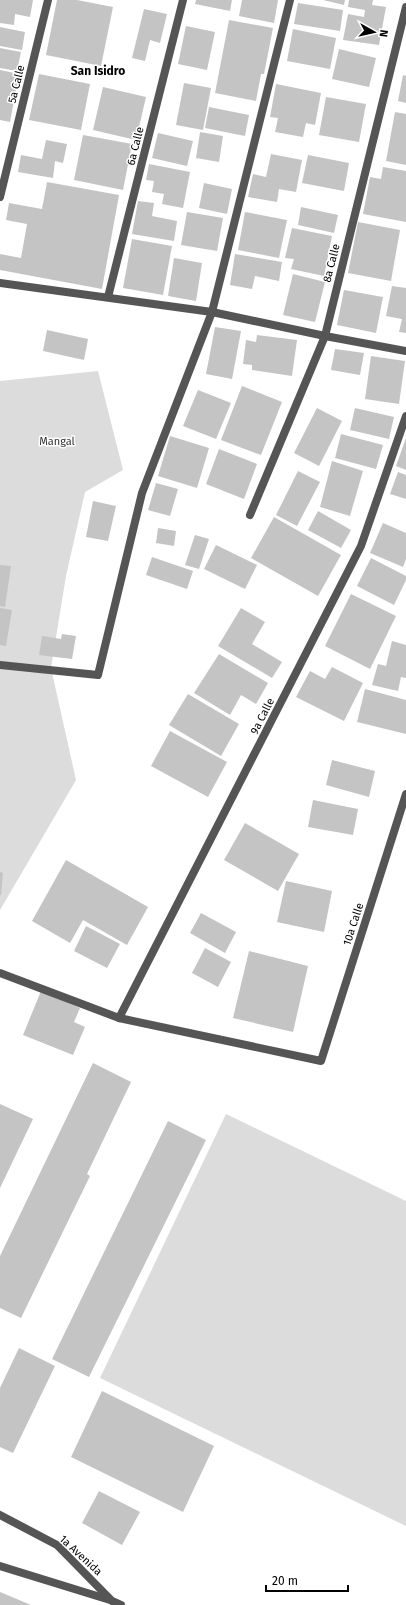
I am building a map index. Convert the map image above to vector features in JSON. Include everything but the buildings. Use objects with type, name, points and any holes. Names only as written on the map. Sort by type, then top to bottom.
[{"type":"street","name":"5a Calle","points":[[0,197],[48,0]]},
{"type":"street","name":"6a Calle","points":[[108,297],[183,0]]},
{"type":"street","points":[[0,665],[98,675],[142,493],[212,312],[290,0]]},
{"type":"street","name":"8a Calle","points":[[250,515],[325,336],[406,7]]},
{"type":"street","points":[[0,283],[212,312],[325,336],[406,351]]},
{"type":"street","name":"9a Calle","points":[[119,1018],[361,546],[406,416]]},
{"type":"street","name":"10a Calle","points":[[119,1018],[321,1061],[406,794]]},
{"type":"street","points":[[0,973],[119,1018]]},
{"type":"street","name":"1a Avenida","points":[[0,1515],[57,1545],[112,1603],[121,1605]]},
{"type":"street","points":[[0,1566],[112,1603]]},
{"type":"green space","name":"Mangal","points":[[98,371],[123,470],[85,492],[66,576],[51,668],[76,780],[0,910],[0,381]]},
{"type":"green space","points":[[226,1114],[406,1201],[406,1526],[100,1378]]},
{"type":"district","name":"San Isidro","points":[[98,71]]}]
